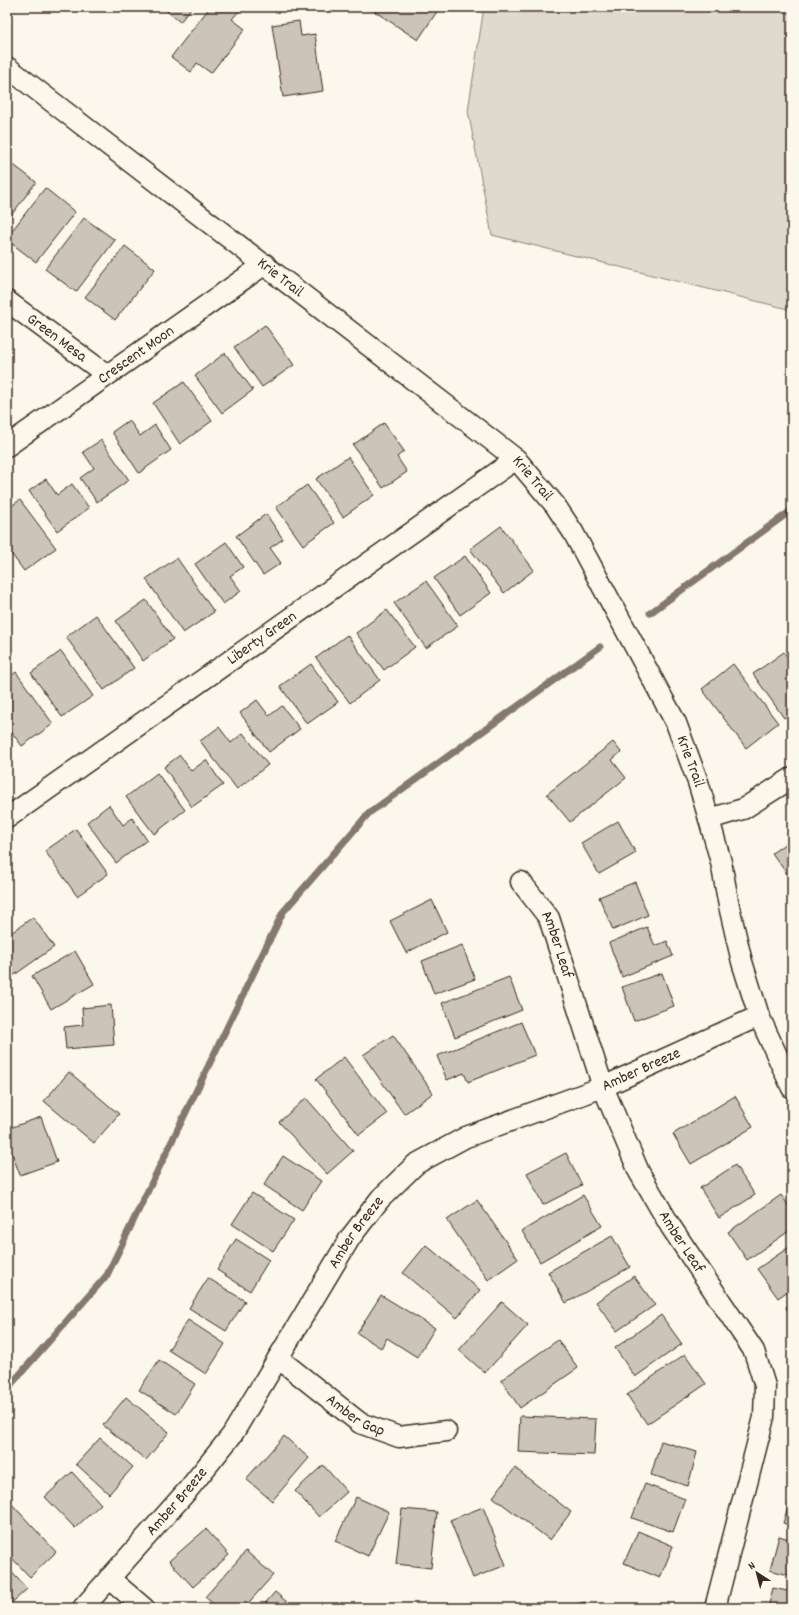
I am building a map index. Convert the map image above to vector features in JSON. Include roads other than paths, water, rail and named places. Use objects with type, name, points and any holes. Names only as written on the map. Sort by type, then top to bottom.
[{"type":"street","name":"Krie Trail","points":[[7,67],[516,459],[554,505],[573,532],[676,724],[710,819],[721,862],[728,906],[742,962],[759,1016],[792,1088]]},
{"type":"street","name":"Crescent Moon","points":[[7,446],[264,264]]},
{"type":"street","name":"Green Mesa","points":[[7,301],[107,375]]},
{"type":"street","name":"Liberty Green","points":[[7,818],[516,459]]},
{"type":"street","points":[[710,819],[743,809],[792,778]]},
{"type":"street","name":"Amber Leaf","points":[[521,882],[550,918],[603,1087],[639,1172],[671,1227],[754,1351],[765,1386],[764,1417],[715,1608]]},
{"type":"street","name":"Amber Breeze","points":[[84,1608],[187,1491],[232,1435],[350,1238],[380,1199],[416,1164],[466,1137],[603,1087],[759,1016]]},
{"type":"street","name":"Amber Gap","points":[[278,1358],[360,1423],[399,1437],[446,1431]]},
{"type":"street","points":[[109,1578],[144,1608]]},
{"type":"waterway","points":[[650,613],[792,510]]},
{"type":"waterway","points":[[7,1389],[107,1275],[283,912],[369,813],[600,647]]}]
